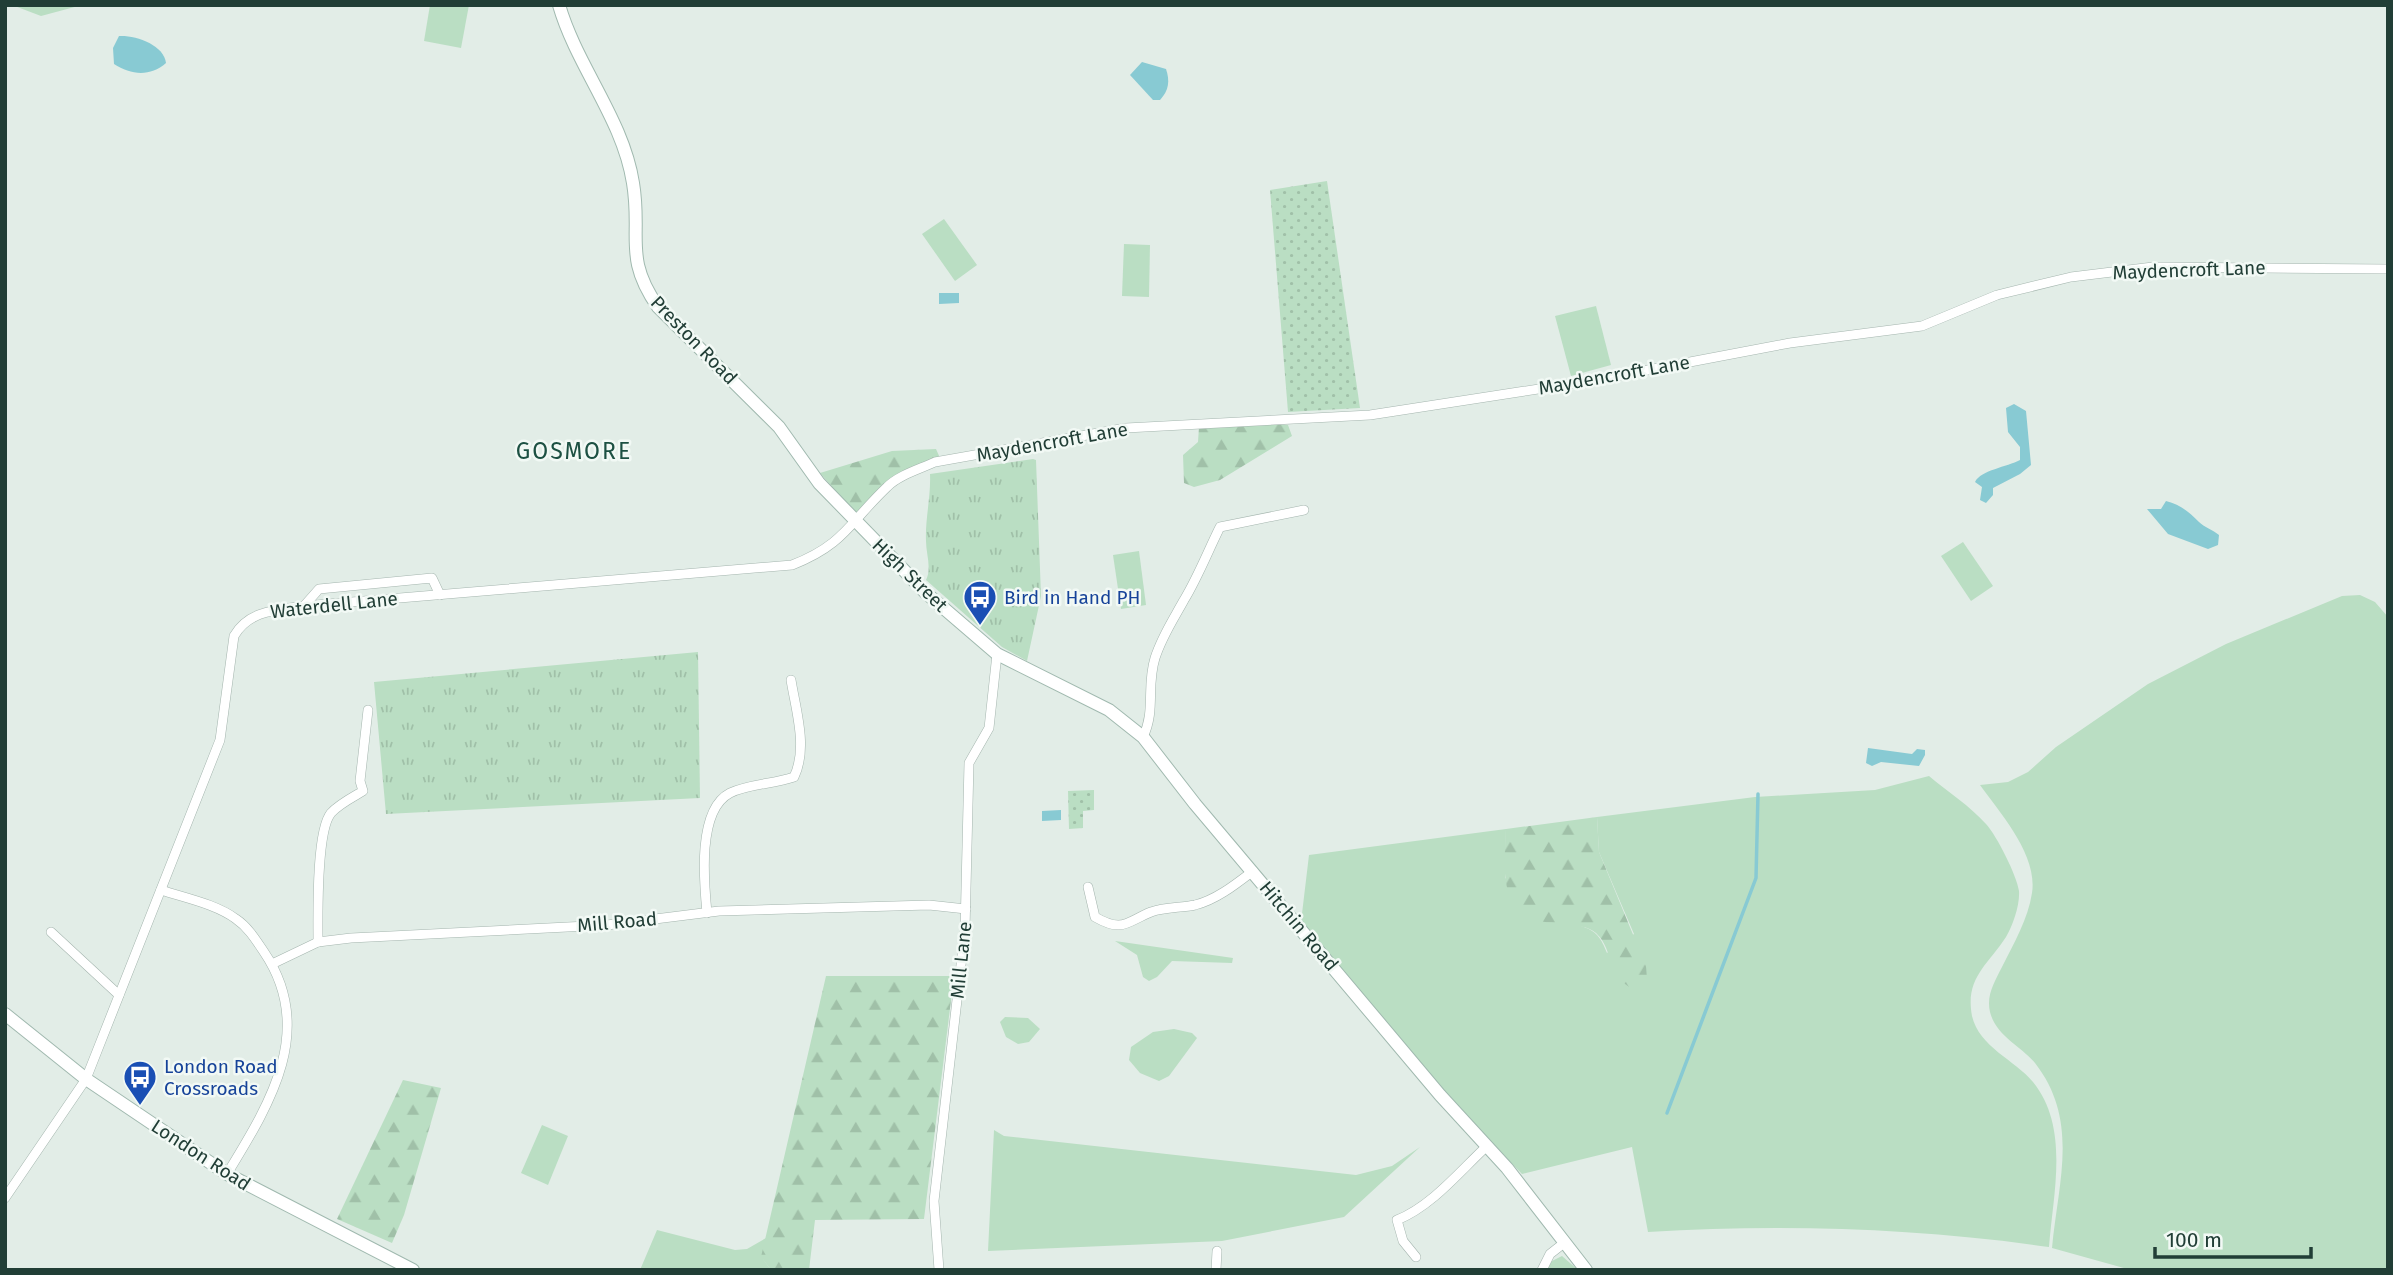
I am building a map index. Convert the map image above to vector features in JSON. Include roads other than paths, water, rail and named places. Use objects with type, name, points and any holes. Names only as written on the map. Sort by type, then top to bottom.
[{"type":"street","name":"Preston Road","points":[[559,5],[566,29],[605,104],[630,169],[635,208],[636,266],[644,287],[674,325],[779,427],[819,483],[857,523]]},
{"type":"street","name":"Maydencroft Lane","points":[[857,523],[888,485],[935,463],[1126,428],[1370,415],[1590,381],[1790,343],[1922,326],[1997,295],[2071,276],[2153,267],[2388,268]]},
{"type":"street","points":[[1143,737],[1152,720],[1149,690],[1154,661],[1164,632],[1185,600],[1220,527],[1304,510]]},
{"type":"street","name":"Waterdell Lane","points":[[5,1198],[86,1079],[220,740],[234,636],[241,624],[256,614],[304,606],[615,578],[770,569],[792,565],[820,553],[857,523]]},
{"type":"street","name":"High Street","points":[[857,523],[901,570],[997,654]]},
{"type":"street","points":[[304,606],[318,589],[432,578],[440,595]]},
{"type":"street","name":"Hitchin Road","points":[[997,654],[1109,709],[1143,737],[1440,1095],[1487,1146],[1586,1270]]},
{"type":"street","name":"Mill Lane","points":[[939,1270],[934,1201],[966,909],[969,763],[989,728],[997,654]]},
{"type":"street","points":[[707,913],[704,882],[709,820],[716,805],[730,793],[794,777],[798,770],[802,755],[791,680]]},
{"type":"street","points":[[318,942],[317,878],[326,826],[331,813],[363,791],[360,781],[368,710]]},
{"type":"street","points":[[1088,887],[1095,917],[1109,925],[1123,926],[1151,912],[1197,904],[1222,893],[1253,872]]},
{"type":"street","points":[[161,890],[235,918],[272,964],[287,1004],[288,1032],[266,1110],[227,1174]]},
{"type":"street","name":"Mill Road","points":[[272,964],[318,942],[607,925],[707,913],[929,905],[966,909]]},
{"type":"street","points":[[51,932],[119,995]]},
{"type":"street","name":"London Road","points":[[5,1014],[86,1079],[227,1174],[413,1270]]},
{"type":"street","points":[[1416,1257],[1403,1241],[1397,1220],[1427,1202],[1487,1146]]},
{"type":"street","points":[[1542,1270],[1550,1254],[1564,1243]]},
{"type":"street","points":[[1216,1270],[1217,1251]]},
{"type":"water","points":[[119,36],[133,37],[155,46],[166,63],[154,71],[140,73],[114,64],[113,48]]},
{"type":"water","points":[[1142,62],[1166,69],[1168,85],[1160,100],[1153,100],[1130,75]]},
{"type":"water","points":[[939,293],[959,293],[959,303],[939,304]]},
{"type":"water","points":[[2014,404],[2026,411],[2031,465],[1993,488],[1993,495],[1986,503],[1980,500],[1982,487],[1975,482],[1978,478],[2020,460],[2020,447],[2008,432],[2006,408]]},
{"type":"water","points":[[2166,501],[2184,509],[2219,535],[2218,545],[2208,549],[2168,534],[2147,509],[2161,509]]},
{"type":"water","points":[[1868,748],[1912,754],[1917,749],[1925,750],[1925,755],[1919,766],[1881,762],[1872,766],[1866,763]]},
{"type":"water","points":[[1061,810],[1061,820],[1042,821],[1042,811]]},
{"type":"waterway","points":[[1667,1113],[1756,878],[1758,794]]},
{"type":"place","name":"Bird in Hand PH","points":[[980,627]]},
{"type":"place","name":"London Road Crossroads","points":[[140,1107]]},
{"type":"district","name":"GOSMORE","points":[[574,451]]}]
